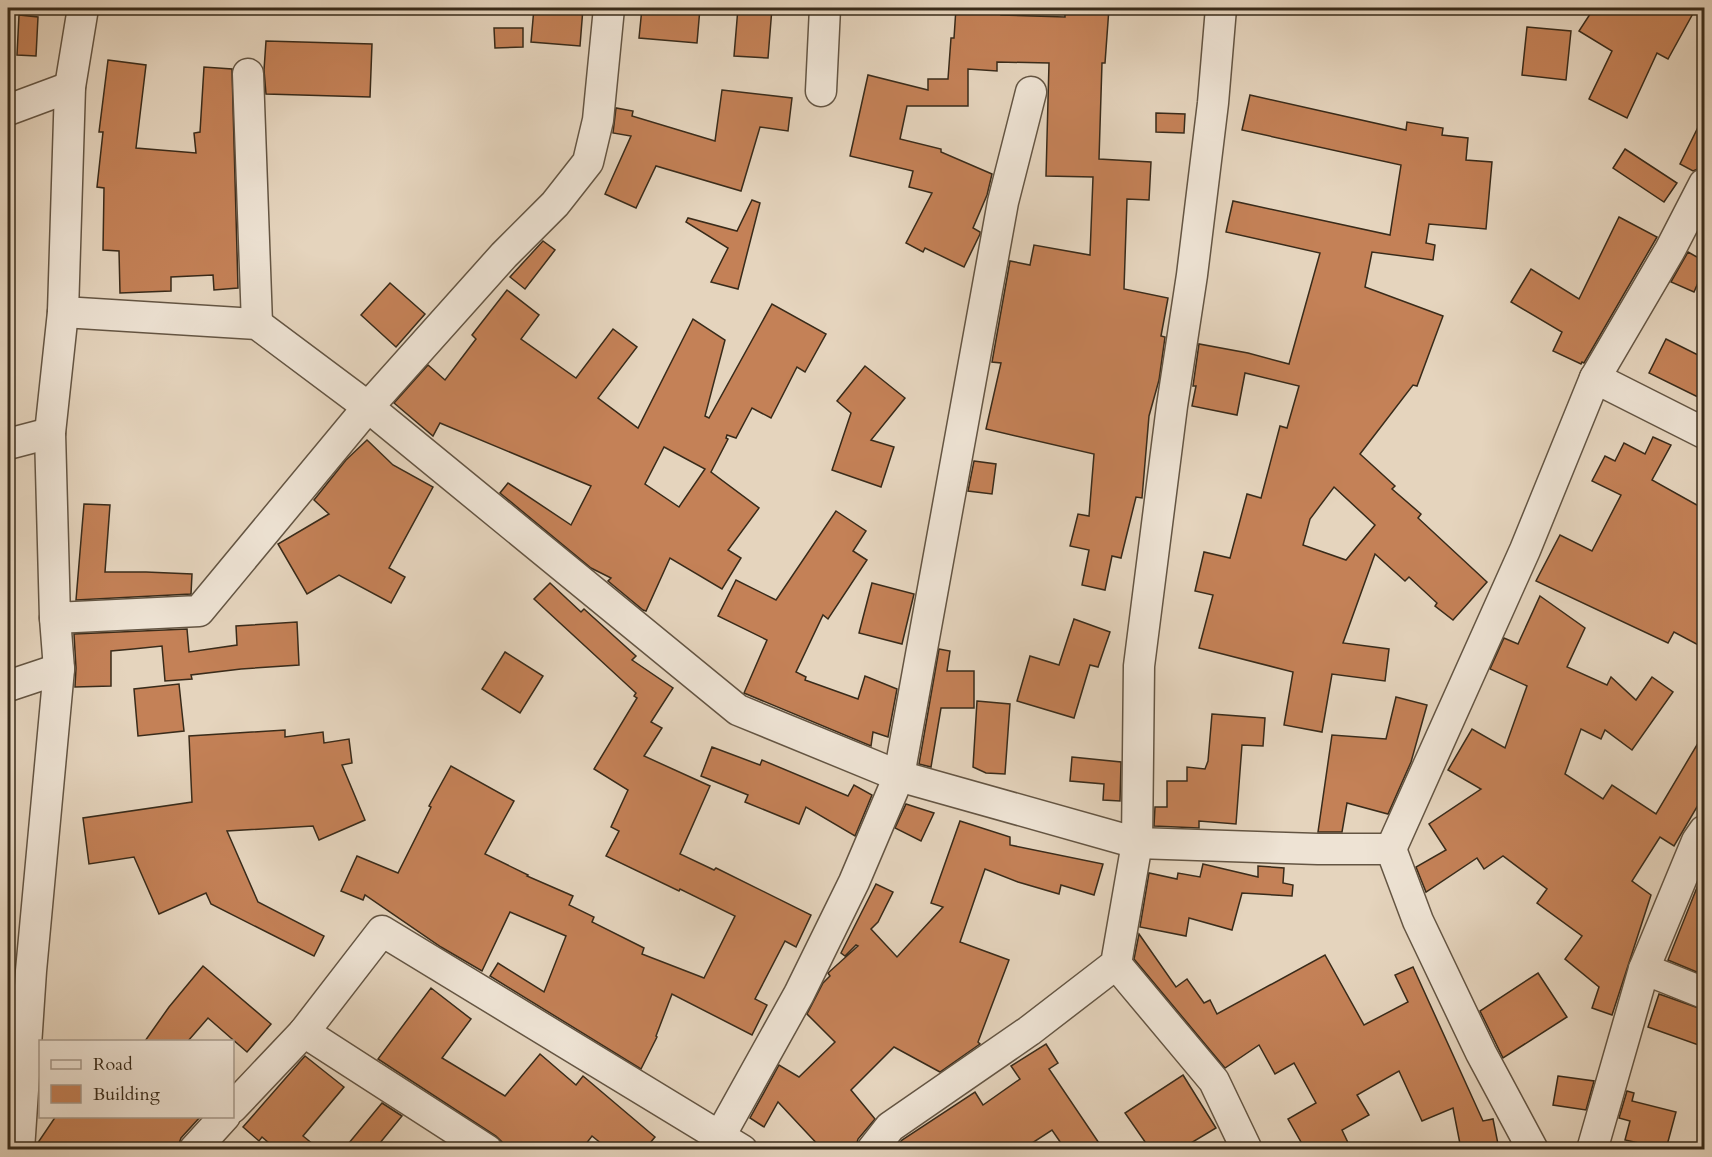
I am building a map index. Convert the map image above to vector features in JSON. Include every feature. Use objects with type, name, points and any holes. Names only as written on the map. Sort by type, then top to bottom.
[{"type":"street","points":[[19,1149],[32,959],[59,669],[55,618],[50,433],[63,312],[70,87],[83,8]]},
{"type":"street","points":[[55,618],[199,611],[368,407],[504,255],[555,204],[588,162],[598,120],[609,8]]},
{"type":"street","points":[[821,91],[825,8]]},
{"type":"street","points":[[872,1149],[890,1127],[1029,1030],[1116,964],[1137,843],[1139,666],[1172,406],[1194,264],[1214,103],[1221,8]]},
{"type":"street","points":[[248,74],[257,324]]},
{"type":"street","points":[[8,110],[70,87]]},
{"type":"street","points":[[234,1106],[304,1032],[382,931],[731,1143],[799,994],[854,882],[899,776],[1003,202],[1030,92]]},
{"type":"street","points":[[1533,1149],[1481,1053],[1418,921],[1391,849],[1525,550],[1595,378],[1670,250],[1704,184]]},
{"type":"street","points":[[63,312],[257,324],[368,407],[738,710],[899,776],[1137,843],[1391,849]]},
{"type":"street","points":[[1595,378],[1704,433]]},
{"type":"street","points":[[8,444],[50,433]]},
{"type":"street","points":[[8,686],[59,669]]},
{"type":"street","points":[[1592,1149],[1644,969],[1697,841],[1704,831]]},
{"type":"street","points":[[1116,964],[1215,1081],[1247,1149]]},
{"type":"street","points":[[1644,969],[1704,993]]},
{"type":"street","points":[[304,1032],[487,1149]]},
{"type":"street","points":[[194,1149],[223,1118]]},
{"type":"building","points":[[534,8],[583,8],[580,46],[531,42]]},
{"type":"building","points":[[642,8],[700,8],[697,43],[639,38]]},
{"type":"building","points":[[738,8],[772,8],[768,58],[734,56]]},
{"type":"building","points":[[956,8],[1002,8],[1001,15],[1065,17],[1065,8],[1109,8],[1105,63],[1102,63],[1099,159],[1151,162],[1149,200],[1127,199],[1124,289],[1168,298],[1161,336],[1165,337],[1159,380],[1149,416],[1142,498],[1136,497],[1121,558],[1112,556],[1105,590],[1082,585],[1089,550],[1070,546],[1078,514],[1089,516],[1094,454],[986,429],[1001,363],[992,362],[1010,261],[1030,265],[1034,245],[1090,255],[1093,177],[1046,176],[1049,63],[997,62],[997,71],[968,69],[968,106],[907,106],[900,139],[941,149],[941,152],[992,174],[987,195],[973,228],[980,234],[964,267],[925,248],[923,252],[906,243],[932,193],[909,187],[913,171],[850,156],[868,75],[928,90],[928,79],[948,79]]},
{"type":"building","points":[[1594,8],[1696,8],[1668,59],[1657,53],[1627,118],[1589,99],[1612,51],[1579,31]]},
{"type":"building","points":[[19,15],[38,17],[36,56],[17,55]]},
{"type":"building","points":[[1527,27],[1571,31],[1566,80],[1522,75]]},
{"type":"building","points":[[494,28],[523,28],[523,47],[495,48]]},
{"type":"building","points":[[266,41],[372,44],[370,97],[266,94],[264,70]]},
{"type":"building","points":[[108,60],[146,65],[136,148],[196,153],[194,133],[200,132],[204,67],[232,69],[238,288],[214,290],[213,275],[171,277],[171,291],[120,293],[119,251],[103,250],[104,188],[97,187],[103,132],[99,132]]},
{"type":"building","points":[[722,90],[792,98],[788,131],[760,127],[741,191],[656,166],[636,208],[605,194],[631,136],[613,133],[616,108],[633,111],[632,116],[715,141]]},
{"type":"building","points":[[1250,95],[1406,130],[1407,122],[1443,128],[1442,135],[1468,138],[1466,160],[1492,162],[1486,229],[1429,224],[1426,243],[1435,245],[1433,260],[1372,252],[1365,287],[1443,316],[1417,386],[1413,385],[1360,454],[1395,486],[1392,489],[1421,514],[1418,518],[1487,582],[1453,620],[1435,606],[1437,603],[1409,577],[1405,581],[1375,554],[1343,643],[1389,649],[1385,681],[1332,674],[1322,732],[1284,725],[1293,672],[1199,648],[1213,595],[1195,591],[1204,552],[1230,558],[1247,494],[1261,498],[1280,426],[1287,428],[1299,386],[1245,373],[1237,415],[1192,406],[1196,386],[1193,386],[1199,344],[1248,353],[1289,364],[1320,253],[1226,232],[1233,201],[1390,235],[1401,165],[1242,130]],"holes":[[[1334,487],[1375,525],[1346,560],[1303,545],[1310,519]]]},
{"type":"building","points":[[1156,113],[1185,114],[1184,133],[1156,132]]},
{"type":"building","points":[[1704,115],[1704,160],[1700,168],[1693,171],[1680,164]]},
{"type":"building","points":[[1625,149],[1677,183],[1664,202],[1613,168]]},
{"type":"building","points":[[752,200],[760,203],[738,289],[711,282],[728,248],[686,222],[688,218],[737,231]]},
{"type":"building","points":[[1619,217],[1657,237],[1584,363],[1581,364],[1553,351],[1562,332],[1511,302],[1531,269],[1579,299]]},
{"type":"building","points":[[543,241],[555,250],[525,289],[510,277]]},
{"type":"building","points":[[1688,252],[1704,261],[1704,269],[1694,292],[1671,282]]},
{"type":"building","points":[[390,283],[425,314],[396,347],[361,315]]},
{"type":"building","points":[[507,290],[539,315],[521,339],[576,378],[613,329],[637,347],[598,398],[638,428],[693,319],[725,340],[705,416],[709,418],[772,304],[826,334],[805,372],[797,367],[771,418],[752,408],[736,438],[727,435],[728,439],[711,472],[759,508],[728,550],[741,558],[722,589],[670,558],[646,611],[643,610],[608,581],[611,578],[591,568],[500,493],[508,483],[571,525],[591,486],[440,423],[433,436],[394,403],[428,365],[445,380],[476,339],[472,335]],"holes":[[[664,447],[705,469],[679,507],[645,484]]]},
{"type":"building","points":[[1666,339],[1704,358],[1704,400],[1649,373]]},
{"type":"building","points":[[865,366],[905,398],[871,440],[894,447],[881,487],[832,470],[851,413],[837,401]]},
{"type":"building","points":[[1653,437],[1671,445],[1652,480],[1704,509],[1704,648],[1674,632],[1668,643],[1536,581],[1560,535],[1592,551],[1621,495],[1592,481],[1605,456],[1615,461],[1624,443],[1645,454]]},
{"type":"building","points":[[367,440],[393,465],[433,487],[389,568],[405,577],[391,603],[339,575],[307,594],[278,544],[329,514],[314,500],[346,460]]},
{"type":"building","points":[[974,461],[996,464],[992,494],[968,491]]},
{"type":"building","points":[[84,504],[110,505],[105,572],[192,574],[191,594],[76,600]]},
{"type":"building","points":[[836,511],[866,531],[853,551],[867,560],[828,619],[823,615],[796,672],[806,677],[805,680],[858,699],[865,676],[897,689],[888,737],[873,732],[871,746],[744,693],[767,640],[718,616],[736,580],[776,600]]},
{"type":"building","points":[[550,583],[581,612],[584,609],[636,656],[632,660],[673,688],[651,722],[662,728],[644,756],[710,786],[680,854],[714,870],[716,868],[811,915],[796,947],[785,941],[755,999],[767,1005],[752,1035],[672,994],[657,1037],[641,1069],[490,976],[498,963],[544,992],[566,936],[510,912],[482,971],[441,947],[365,895],[363,900],[341,891],[357,856],[398,873],[431,807],[429,806],[451,766],[514,801],[485,854],[573,896],[569,905],[594,917],[592,922],[644,948],[642,954],[704,978],[735,916],[606,856],[619,831],[611,827],[628,790],[594,769],[637,698],[634,696],[636,693],[534,599]]},
{"type":"building","points":[[872,583],[914,594],[902,644],[859,633]]},
{"type":"building","points":[[1540,596],[1585,628],[1567,667],[1607,685],[1611,677],[1636,700],[1652,677],[1673,692],[1632,750],[1605,730],[1601,739],[1581,729],[1565,774],[1603,799],[1612,785],[1656,814],[1704,733],[1704,795],[1674,846],[1660,837],[1632,881],[1651,895],[1612,1015],[1592,1008],[1599,987],[1565,959],[1582,936],[1537,903],[1547,889],[1503,856],[1484,869],[1477,858],[1426,892],[1416,867],[1446,850],[1429,824],[1481,789],[1448,770],[1472,729],[1505,748],[1527,686],[1490,669],[1504,638],[1518,644]]},
{"type":"building","points":[[1074,619],[1110,632],[1098,667],[1090,665],[1074,718],[1017,701],[1030,656],[1059,665]]},
{"type":"building","points":[[297,622],[299,665],[241,669],[191,675],[192,679],[165,681],[162,646],[111,651],[111,686],[75,687],[74,634],[187,629],[189,652],[237,645],[236,626]]},
{"type":"building","points":[[939,649],[950,651],[947,671],[974,671],[974,708],[941,708],[931,767],[919,764]]},
{"type":"building","points":[[505,652],[543,676],[520,713],[482,689]]},
{"type":"building","points":[[179,684],[184,731],[138,736],[134,689]]},
{"type":"building","points":[[1396,697],[1427,705],[1411,762],[1388,814],[1347,803],[1342,832],[1318,832],[1332,735],[1386,739]]},
{"type":"building","points":[[977,701],[1010,704],[1005,774],[986,773],[973,767]]},
{"type":"building","points":[[1212,714],[1265,718],[1263,746],[1242,745],[1236,824],[1199,821],[1199,828],[1154,826],[1155,807],[1167,807],[1167,781],[1187,781],[1187,767],[1205,769],[1208,761]]},
{"type":"building","points":[[285,730],[285,737],[323,732],[324,743],[349,739],[352,763],[342,765],[365,820],[319,840],[313,826],[227,831],[258,902],[324,936],[314,956],[211,904],[206,893],[159,914],[134,857],[89,864],[83,818],[192,802],[189,736]]},
{"type":"building","points":[[712,747],[760,765],[762,760],[848,796],[854,785],[872,795],[855,836],[806,807],[799,824],[745,802],[748,795],[701,776]]},
{"type":"building","points":[[1072,757],[1121,762],[1120,801],[1103,800],[1104,784],[1070,781]]},
{"type":"building","points":[[906,804],[934,813],[921,841],[895,828]]},
{"type":"building","points":[[960,821],[1010,837],[1010,845],[1103,864],[1094,895],[1061,885],[1059,894],[985,869],[960,942],[1009,960],[978,1042],[980,1044],[940,1072],[894,1047],[851,1090],[875,1119],[858,1139],[855,1149],[822,1149],[778,1102],[764,1127],[750,1118],[779,1065],[799,1077],[835,1042],[807,1014],[823,983],[830,976],[828,973],[858,946],[856,945],[845,956],[841,953],[876,884],[893,892],[878,922],[871,929],[897,957],[943,907],[931,903]]},
{"type":"building","points":[[1203,864],[1258,877],[1258,866],[1284,868],[1283,883],[1293,885],[1292,896],[1242,893],[1232,930],[1189,918],[1186,936],[1140,927],[1149,873],[1177,879],[1178,873],[1200,877]]},
{"type":"building","points":[[1704,870],[1704,975],[1668,960]]},
{"type":"building","points":[[1139,934],[1176,987],[1187,979],[1204,1003],[1210,1000],[1217,1014],[1325,955],[1364,1025],[1408,1002],[1395,975],[1413,967],[1483,1121],[1493,1119],[1499,1149],[1461,1149],[1453,1108],[1422,1121],[1399,1071],[1357,1095],[1369,1115],[1342,1130],[1351,1149],[1305,1149],[1288,1119],[1316,1103],[1294,1063],[1275,1074],[1259,1045],[1225,1068],[1134,959]]},
{"type":"building","points":[[203,966],[271,1024],[247,1052],[208,1018],[189,1040],[146,1040]]},
{"type":"building","points":[[1538,973],[1567,1017],[1503,1058],[1480,1011]]},
{"type":"building","points":[[431,988],[471,1019],[442,1058],[505,1096],[540,1054],[576,1085],[583,1076],[655,1137],[645,1149],[608,1149],[592,1136],[582,1149],[504,1149],[502,1142],[496,1136],[378,1059]]},
{"type":"building","points":[[1659,994],[1704,1010],[1704,1047],[1648,1027]]},
{"type":"building","points":[[1046,1044],[1058,1063],[1049,1069],[1103,1149],[1065,1149],[1052,1130],[1023,1149],[894,1149],[902,1140],[975,1092],[983,1105],[1020,1079],[1011,1066]]},
{"type":"building","points":[[305,1056],[344,1087],[303,1136],[319,1149],[276,1149],[262,1137],[259,1141],[243,1127]]},
{"type":"building","points":[[1183,1075],[1216,1128],[1181,1149],[1150,1149],[1125,1113]]},
{"type":"building","points":[[1558,1076],[1594,1081],[1586,1110],[1553,1105]]},
{"type":"building","points":[[1627,1091],[1634,1093],[1632,1101],[1676,1112],[1666,1149],[1625,1140],[1630,1121],[1619,1118]]},
{"type":"building","points":[[382,1103],[402,1116],[375,1149],[344,1149]]},
{"type":"building","points":[[55,1118],[199,1118],[181,1138],[177,1149],[36,1149]]}]
